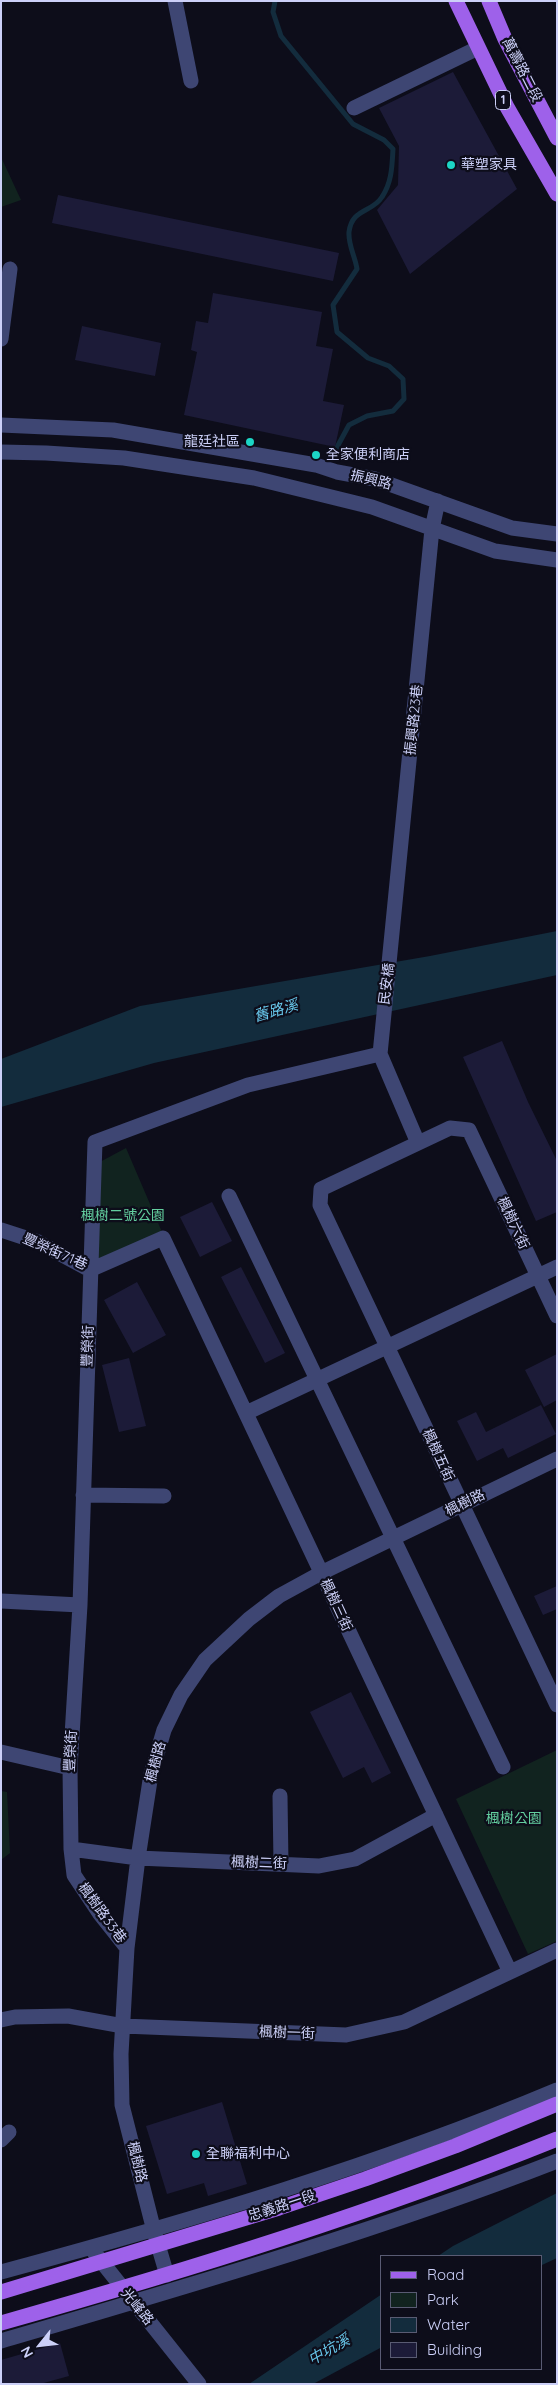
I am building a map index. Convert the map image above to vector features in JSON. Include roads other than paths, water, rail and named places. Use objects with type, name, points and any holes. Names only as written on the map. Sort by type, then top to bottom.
[{"type":"main road","name":"1","points":[[456,1],[507,107],[557,194]]},
{"type":"main road","name":"萬壽路二段","points":[[489,1],[505,39],[557,138]]},
{"type":"main road","name":"忠義路一段","points":[[1,2292],[102,2263],[156,2238],[365,2179],[455,2146],[557,2104]]},
{"type":"main road","points":[[1,2323],[122,2289],[384,2204],[477,2172],[557,2139]]},
{"type":"street","points":[[175,1],[191,81]]},
{"type":"street","points":[[354,108],[478,48]]},
{"type":"street","points":[[1,339],[10,269]]},
{"type":"street","name":"振興路","points":[[1,425],[113,430],[316,465],[337,472],[375,479],[512,528],[557,534]]},
{"type":"street","name":"振興路","points":[[1,452],[124,458],[254,478],[372,507],[495,551],[557,560]]},
{"type":"street","name":"振興路23巷","points":[[392,939],[432,529],[438,501]]},
{"type":"street","name":"民安橋","points":[[380,1054],[392,939]]},
{"type":"street","points":[[380,1054],[418,1143]]},
{"type":"street","name":"豐榮街","points":[[71,1850],[70,1768],[80,1605],[95,1142],[248,1085],[380,1054]]},
{"type":"street","name":"楓樹六街","points":[[418,1143],[450,1128],[469,1130],[557,1316]]},
{"type":"street","name":"楓樹五街","points":[[418,1143],[321,1189],[320,1205],[557,1705]]},
{"type":"street","points":[[229,1196],[503,1767]]},
{"type":"street","name":"豐榮街71巷","points":[[1,1230],[38,1242],[90,1270],[163,1238]]},
{"type":"street","name":"楓樹三街","points":[[163,1238],[510,1972]]},
{"type":"street","points":[[246,1414],[557,1267]]},
{"type":"street","name":"楓樹路","points":[[167,2275],[122,2105],[121,2054],[127,1948],[138,1858],[151,1774],[164,1730],[181,1695],[204,1660],[249,1619],[279,1596],[321,1573],[557,1459]]},
{"type":"street","points":[[83,1494],[164,1496]]},
{"type":"street","points":[[1,1601],[80,1605]]},
{"type":"street","points":[[1,1752],[70,1768]]},
{"type":"street","points":[[280,1796],[281,1864]]},
{"type":"street","name":"楓樹二街","points":[[71,1850],[138,1858],[318,1866],[355,1859],[436,1815]]},
{"type":"street","name":"楓樹路33巷","points":[[71,1850],[74,1875],[100,1914],[127,1948]]},
{"type":"street","name":"楓樹一街","points":[[1,2020],[15,2017],[68,2016],[123,2026],[346,2035],[404,2022],[557,1950]]},
{"type":"street","name":"忠義路一段","points":[[1,2272],[91,2248],[156,2238],[341,2172],[557,2090]]},
{"type":"street","points":[[1,2341],[134,2303],[386,2224],[478,2192],[557,2161]]},
{"type":"street","name":"光峰路","points":[[91,2248],[198,2384]]},
{"type":"water","name":"舊路溪","points":[[557,931],[557,975],[154,1063],[1,1107],[1,1059],[140,1006],[430,956]]},
{"type":"water","points":[[557,2193],[557,2258],[543,2265],[543,2255],[440,2255],[453,2246]]},
{"type":"water","name":"中坑溪","points":[[380,2295],[380,2348],[313,2384],[249,2384]]},
{"type":"waterway","points":[[275,1],[273,12],[281,36],[353,124],[384,140],[393,149],[391,174],[388,186],[382,197],[373,206],[358,215],[351,224],[349,232],[350,241],[357,269],[333,305],[337,332],[368,358],[389,366],[403,379],[404,399],[393,411],[367,416],[349,425],[336,449]]},
{"type":"place","name":"華塑家具","points":[[451,165]]},
{"type":"place","name":"龍廷社區","points":[[250,442]]},
{"type":"place","name":"全家便利商店","points":[[316,455]]},
{"type":"place","name":"全聯福利中心","points":[[196,2154]]},
{"type":"park label","name":"楓樹二號公園","points":[[123,1216]]},
{"type":"park label","name":"楓樹公園","points":[[514,1819]]}]
